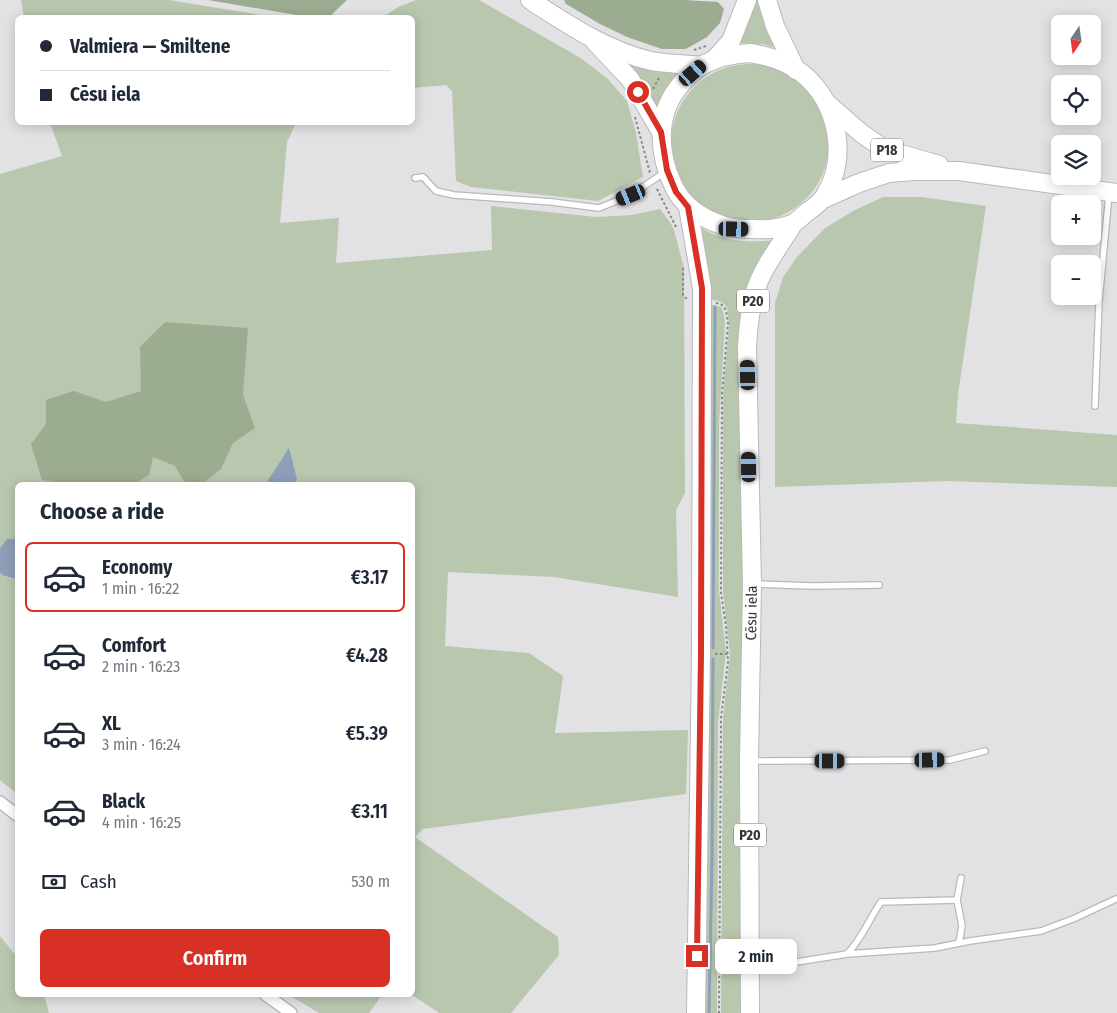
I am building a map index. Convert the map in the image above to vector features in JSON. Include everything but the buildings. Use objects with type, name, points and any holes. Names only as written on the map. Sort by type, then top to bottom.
[{"type":"main road","name":"P18","points":[[530,0],[589,36],[635,56],[653,61],[705,55],[750,53],[782,61],[816,87],[829,105],[861,133],[884,149],[959,171]]},
{"type":"main road","points":[[705,55],[731,41],[747,0]]},
{"type":"main road","points":[[767,0],[775,26],[796,70]]},
{"type":"main road","name":"P18","points":[[589,36],[630,79],[661,132]]},
{"type":"main road","name":"P18","points":[[705,55],[676,90],[668,103],[661,132],[659,174],[688,207],[710,221],[734,229],[765,230],[793,224],[823,199],[859,183],[889,173],[913,171],[959,171],[1113,192]]},
{"type":"main road","name":"P18","points":[[823,199],[832,180],[837,161],[837,134],[829,105]]},
{"type":"main road","points":[[688,207],[702,288],[702,643],[696,1013]]},
{"type":"main road","name":"Cēsu iela","points":[[750,1013],[749,761],[752,584],[747,347],[749,319],[755,291],[768,264],[793,224]]},
{"type":"street","points":[[0,802],[15,814]]},
{"type":"street","points":[[269,997],[291,1013]]},
{"type":"lane","points":[[415,178],[423,177],[436,191],[454,195],[552,202],[599,208],[631,195],[659,174]]},
{"type":"lane","points":[[1095,406],[1099,300],[1113,192]]},
{"type":"lane","points":[[752,584],[812,586],[879,585]]},
{"type":"lane","points":[[749,761],[950,760],[985,751]]},
{"type":"lane","points":[[959,943],[962,926],[957,900],[961,878]]},
{"type":"lane","points":[[751,969],[847,954],[935,948],[1041,931],[1074,919],[1116,899]]},
{"type":"lane","points":[[847,954],[857,944],[881,902],[957,900]]},
{"type":"path","points":[[653,90],[660,76]]},
{"type":"path","points":[[635,113],[659,174]]},
{"type":"path","points":[[656,188],[671,214],[678,233]]},
{"type":"path","points":[[683,267],[683,295],[688,301],[692,302]]},
{"type":"path","points":[[712,302],[721,304],[726,310],[728,323],[722,394],[721,593],[726,626],[728,662],[721,718],[719,1013]]},
{"type":"green space","points":[[21,0],[169,0],[260,15],[24,15]]},
{"type":"green space","points":[[208,0],[347,0],[331,15],[296,15]]},
{"type":"green space","points":[[416,0],[479,0],[579,57],[607,78],[627,101],[636,133],[643,177],[598,201],[471,187],[456,181],[452,91],[446,85],[415,88],[415,15],[386,15],[398,7]]},
{"type":"green space","points":[[564,0],[684,0],[718,2],[724,9],[720,23],[707,37],[686,49],[662,49],[627,37],[600,24],[566,4]]},
{"type":"green space","points":[[752,0],[759,0],[779,49],[763,44],[738,43]]},
{"type":"green space","points":[[625,57],[676,69],[678,73],[657,109],[627,63]]},
{"type":"green space","points":[[750,64],[780,70],[806,87],[823,113],[829,143],[823,173],[806,199],[780,216],[750,222],[720,216],[694,199],[677,173],[671,143],[677,113],[694,87],[720,70]]},
{"type":"green space","points":[[51,125],[295,125],[287,142],[280,223],[339,218],[336,263],[492,250],[491,206],[596,217],[632,215],[660,209],[674,230],[684,268],[685,493],[676,510],[678,597],[554,577],[448,572],[445,646],[529,653],[563,676],[555,733],[688,730],[686,794],[423,829],[415,837],[415,482],[15,482],[15,792],[0,780],[0,174],[62,156]]},
{"type":"green space","points":[[883,197],[922,197],[986,206],[958,394],[956,423],[1117,435],[1117,487],[948,481],[775,487],[775,303],[783,277],[797,257],[825,228],[853,211]]},
{"type":"green space","points":[[700,227],[718,236],[737,240],[776,240],[751,280],[743,538],[740,1013],[721,1013],[723,719],[730,654],[723,592],[723,393],[729,325],[727,307],[722,302],[709,299],[706,261]]},
{"type":"green space","points":[[709,304],[721,307],[725,324],[719,424],[719,590],[726,652],[718,724],[717,1013],[704,1013]]},
{"type":"green space","points":[[165,322],[248,328],[243,395],[255,428],[233,443],[221,469],[205,482],[184,482],[175,466],[153,457],[149,475],[138,482],[55,482],[42,480],[31,444],[46,424],[46,400],[74,391],[106,402],[141,391],[140,347]]},
{"type":"green space","points":[[415,837],[558,937],[559,955],[511,1013],[439,1013],[415,997]]},
{"type":"green space","points":[[0,936],[15,955],[15,997],[45,997],[49,1013],[0,1013]]},
{"type":"green space","points":[[292,997],[381,997],[369,1013],[319,1013]]},
{"type":"water","points":[[289,448],[297,479],[296,482],[267,482]]},
{"type":"water","points":[[7,539],[15,539],[15,578],[2,575],[0,572],[0,548]]},
{"type":"waterway","points":[[713,648],[715,307]]},
{"type":"waterway","points":[[709,1013],[713,659]]},
{"type":"route","points":[[638,92],[661,132],[667,170],[676,192],[688,207],[702,288],[701,653],[697,956]]}]
